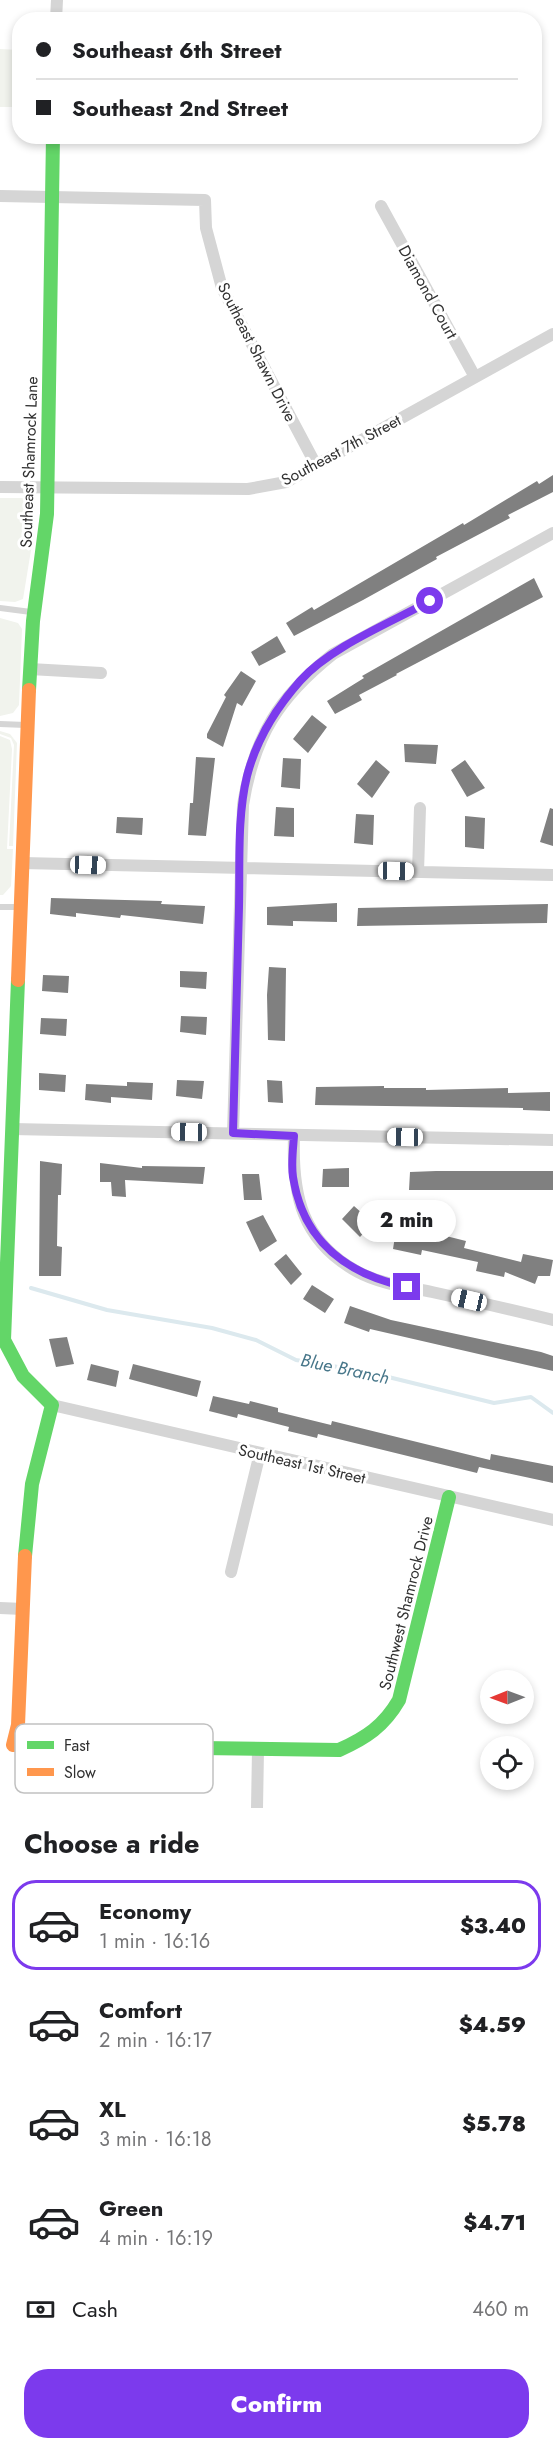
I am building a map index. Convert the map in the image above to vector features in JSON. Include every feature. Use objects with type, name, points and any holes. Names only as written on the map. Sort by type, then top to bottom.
[{"type":"street","name":"Southeast Shamrock Lane","points":[[52,1405],[30,1388],[14,1363],[4,1340],[30,669],[34,612],[47,514],[53,144]]},
{"type":"street","points":[[0,196],[52,197]]},
{"type":"street","name":"Southeast Shawn Drive","points":[[52,197],[205,200],[206,228],[211,256],[222,288],[316,465]]},
{"type":"street","name":"Diamond Court","points":[[381,206],[475,377]]},
{"type":"street","name":"Southeast 7th Street","points":[[0,487],[249,489],[286,482],[553,334]]},
{"type":"street","points":[[233,1133],[243,805],[247,775],[272,718],[301,679],[333,654],[551,539]]},
{"type":"street","points":[[30,669],[102,674]]},
{"type":"street","points":[[418,872],[420,808]]},
{"type":"street","points":[[22,863],[553,875]]},
{"type":"street","points":[[12,1129],[553,1140]]},
{"type":"street","points":[[294,1136],[292,1175],[298,1202],[313,1232],[327,1249],[358,1272],[387,1282],[553,1320]]},
{"type":"street","points":[[0,1608],[23,1609],[27,1521],[32,1484],[52,1405]]},
{"type":"street","name":"Southeast 1st Street","points":[[52,1405],[553,1520]]},
{"type":"street","points":[[231,1572],[260,1454]]},
{"type":"street","name":"Southwest Shamrock Drive","points":[[213,1749],[339,1750],[370,1737],[388,1721],[399,1700],[407,1674],[449,1497]]},
{"type":"street","name":"Southwest Shamrock Drive","points":[[18,1724],[23,1609]]},
{"type":"street","points":[[257,1808],[258,1750]]},
{"type":"lane","points":[[0,608],[34,612]]},
{"type":"lane","points":[[0,724],[28,725]]},
{"type":"lane","points":[[0,907],[20,908]]},
{"type":"shaded area","points":[[0,49],[12,50],[12,107],[0,107]]},
{"type":"shaded area","points":[[0,498],[28,498],[35,505],[33,538],[23,599],[15,602],[0,601]]},
{"type":"shaded area","points":[[0,618],[18,623],[22,629],[19,705],[13,713],[0,716]]},
{"type":"shaded area","points":[[0,731],[10,734],[17,743],[13,846],[9,846],[14,745],[11,738],[0,734]]},
{"type":"shaded area","points":[[0,736],[10,740],[12,749],[7,849],[13,849],[11,886],[3,895],[0,895]]},
{"type":"building","points":[[553,475],[553,492],[508,515],[510,518],[436,557],[437,559],[294,636],[286,623],[312,607],[314,610],[537,481],[539,484]]},
{"type":"building","points":[[534,578],[543,597],[396,674],[359,695],[362,700],[335,714],[327,701],[364,678],[362,676]]},
{"type":"building","points":[[277,636],[286,652],[259,666],[251,652]]},
{"type":"building","points":[[241,671],[256,681],[242,706],[237,703],[223,747],[207,738],[207,734],[226,697],[224,695]]},
{"type":"building","points":[[312,715],[327,727],[308,753],[293,739]]},
{"type":"building","points":[[404,744],[438,745],[436,764],[405,762]]},
{"type":"building","points":[[196,757],[215,758],[206,836],[188,835]]},
{"type":"building","points":[[283,758],[301,759],[300,789],[281,787]]},
{"type":"building","points":[[376,760],[390,772],[372,798],[357,784]]},
{"type":"building","points":[[465,760],[485,788],[467,797],[451,770]]},
{"type":"building","points":[[276,807],[294,808],[294,837],[274,836]]},
{"type":"building","points":[[550,808],[553,809],[553,846],[540,842]]},
{"type":"building","points":[[356,814],[374,815],[373,845],[354,843]]},
{"type":"building","points":[[465,816],[485,818],[484,849],[465,847]]},
{"type":"building","points":[[117,817],[143,818],[142,835],[116,833]]},
{"type":"building","points":[[51,898],[162,901],[161,904],[205,906],[203,924],[121,915],[120,918],[76,913],[76,917],[50,914]]},
{"type":"building","points":[[337,903],[337,922],[293,921],[293,926],[267,925],[267,907]]},
{"type":"building","points":[[548,904],[547,923],[357,926],[358,908]]},
{"type":"building","points":[[269,967],[286,968],[285,1041],[268,1040]]},
{"type":"building","points":[[180,971],[207,972],[206,989],[180,987]]},
{"type":"building","points":[[43,975],[69,976],[68,993],[42,991]]},
{"type":"building","points":[[181,1016],[207,1017],[206,1035],[180,1032]]},
{"type":"building","points":[[41,1018],[67,1019],[66,1036],[40,1034]]},
{"type":"building","points":[[39,1073],[66,1075],[65,1092],[39,1090]]},
{"type":"building","points":[[177,1080],[204,1081],[202,1099],[176,1096]]},
{"type":"building","points":[[267,1080],[282,1081],[283,1103],[268,1102]]},
{"type":"building","points":[[127,1082],[153,1083],[152,1100],[111,1097],[111,1103],[85,1100],[86,1084],[127,1086]]},
{"type":"building","points":[[384,1086],[384,1088],[426,1088],[426,1090],[508,1088],[508,1093],[550,1092],[550,1111],[523,1110],[523,1108],[315,1105],[316,1087]]},
{"type":"building","points":[[40,1161],[62,1164],[61,1195],[58,1195],[57,1246],[62,1247],[61,1276],[39,1276]]},
{"type":"building","points":[[100,1163],[142,1168],[142,1166],[205,1167],[203,1184],[125,1180],[126,1197],[112,1196],[111,1182],[100,1182]]},
{"type":"building","points":[[349,1168],[349,1187],[322,1187],[323,1169]]},
{"type":"building","points":[[553,1171],[553,1190],[409,1190],[410,1172]]},
{"type":"building","points":[[242,1174],[259,1174],[262,1200],[244,1200]]},
{"type":"building","points":[[354,1206],[373,1223],[360,1237],[342,1219]]},
{"type":"building","points":[[263,1215],[277,1241],[260,1252],[246,1222]]},
{"type":"building","points":[[396,1230],[436,1240],[438,1234],[466,1241],[464,1248],[521,1262],[523,1254],[553,1260],[550,1276],[538,1276],[535,1284],[505,1272],[504,1277],[476,1271],[478,1262],[422,1250],[421,1255],[393,1249]]},
{"type":"building","points":[[286,1254],[302,1274],[291,1285],[274,1264]]},
{"type":"building","points":[[312,1285],[334,1299],[325,1313],[303,1299]]},
{"type":"building","points":[[350,1306],[391,1320],[541,1352],[553,1356],[553,1371],[370,1329],[369,1332],[344,1323]]},
{"type":"building","points":[[67,1337],[74,1364],[56,1367],[49,1339]]},
{"type":"building","points":[[91,1364],[119,1371],[116,1387],[87,1380]]},
{"type":"building","points":[[133,1364],[201,1381],[197,1397],[129,1379]]},
{"type":"building","points":[[213,1396],[249,1404],[250,1401],[278,1408],[278,1412],[331,1425],[332,1421],[490,1460],[491,1454],[553,1466],[553,1483],[479,1467],[477,1473],[318,1434],[317,1438],[288,1431],[289,1427],[238,1414],[237,1418],[209,1411]]},
{"type":"waterway","name":"Blue Branch","points":[[31,1288],[107,1310],[212,1328],[256,1340],[296,1360],[368,1372],[494,1403],[531,1397],[553,1413]]},
{"type":"traffic: fast","points":[[29,690],[33,621],[47,514],[53,144]]},
{"type":"traffic: fast","points":[[18,980],[4,1340],[23,1376],[52,1405],[32,1484],[25,1556]]},
{"type":"traffic: fast","points":[[213,1748],[339,1750],[358,1741],[381,1724],[399,1700],[449,1497]]},
{"type":"traffic: slow","points":[[18,980],[29,690]]},
{"type":"traffic: slow","points":[[18,1724],[25,1556]]},
{"type":"traffic: slow","points":[[15,1737],[13,1745],[15,1745]]},
{"type":"route","points":[[407,1287],[358,1272],[327,1249],[313,1232],[298,1202],[292,1175],[294,1136],[233,1133],[240,869],[247,775],[254,754],[277,710],[301,679],[333,654],[430,601]]}]
